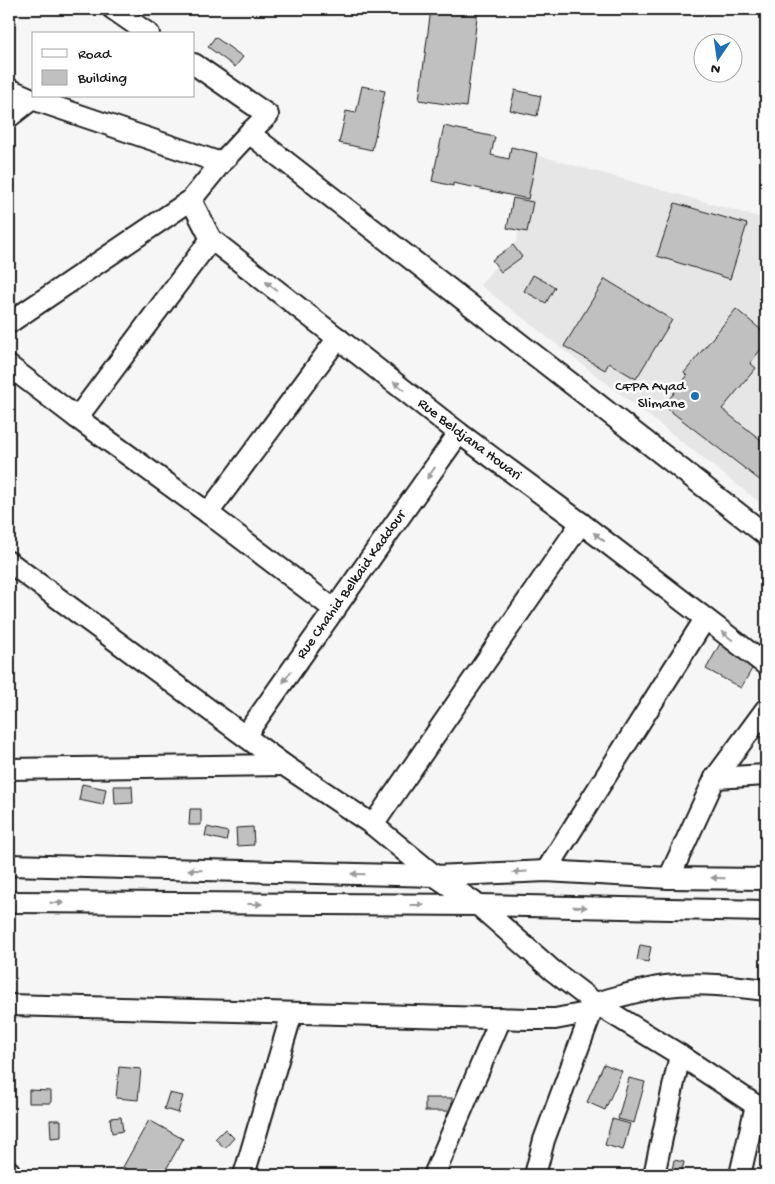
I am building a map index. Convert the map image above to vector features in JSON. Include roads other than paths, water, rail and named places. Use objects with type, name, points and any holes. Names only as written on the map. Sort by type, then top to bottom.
[{"type":"street","points":[[113,9],[146,32]]},
{"type":"street","points":[[9,323],[191,200],[249,133],[268,115],[195,65]]},
{"type":"street","points":[[9,89],[32,99],[221,164]]},
{"type":"street","points":[[9,117],[32,99]]},
{"type":"street","points":[[249,133],[766,535]]},
{"type":"street","name":"Rue Beldjana Houari","points":[[191,200],[211,239],[459,433],[581,523],[766,665]]},
{"type":"street","points":[[77,418],[211,239]]},
{"type":"street","points":[[208,513],[338,338]]},
{"type":"street","points":[[9,366],[208,513],[335,610]]},
{"type":"street","name":"Rue Chahid Belkaid Kaddour","points":[[245,736],[459,433]]},
{"type":"street","points":[[373,825],[581,523]]},
{"type":"street","points":[[9,562],[284,765],[373,825],[435,876],[478,905],[593,1007],[680,1055],[761,1109],[740,1175]]},
{"type":"street","points":[[546,871],[705,619]]},
{"type":"street","points":[[669,878],[715,778],[766,710]]},
{"type":"street","points":[[9,769],[284,765]]},
{"type":"street","points":[[715,778],[766,775]]},
{"type":"street","points":[[9,865],[435,876],[546,871],[669,878],[766,879]]},
{"type":"street","points":[[9,902],[478,905],[766,911]]},
{"type":"street","points":[[9,1005],[555,1019],[648,989],[668,986],[738,986],[766,990]]},
{"type":"street","points":[[535,1175],[544,1140],[593,1007]]},
{"type":"street","points":[[244,1175],[292,1013]]},
{"type":"street","points":[[434,1175],[501,1018]]},
{"type":"street","points":[[654,1175],[680,1055]]},
{"type":"street","points":[[9,1171],[10,1175]]},
{"type":"place","name":"CFPA Ayad Slimane","points":[[695,396]]}]
